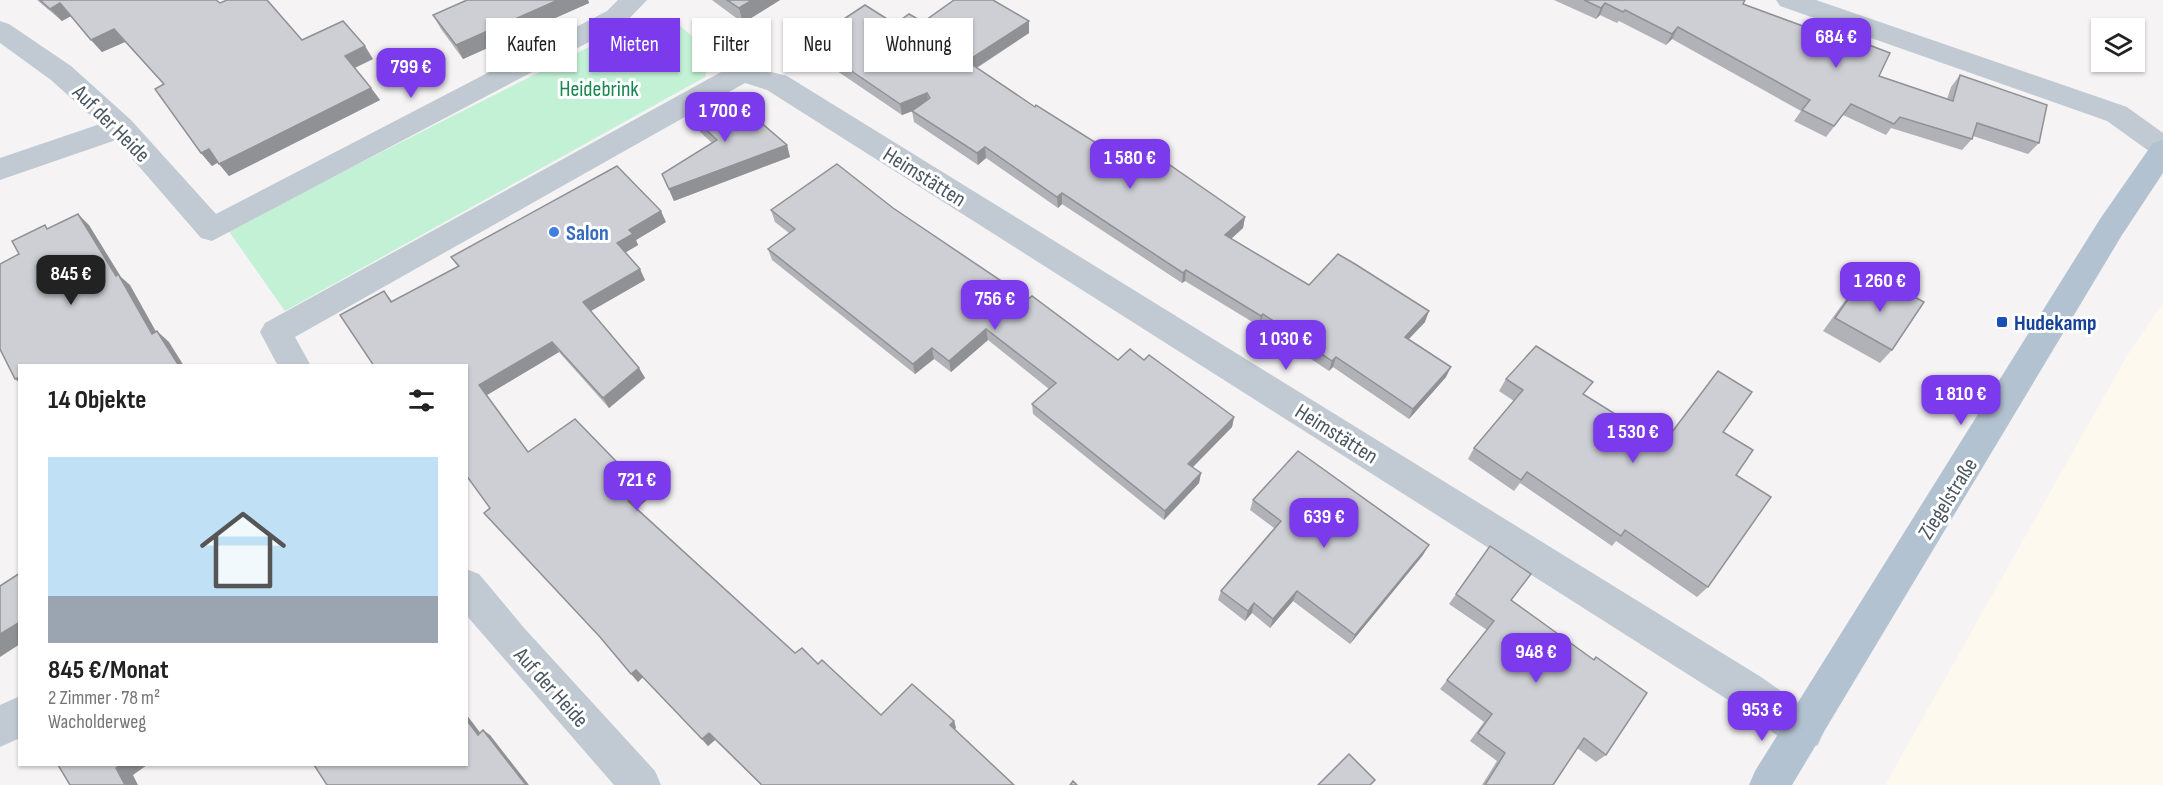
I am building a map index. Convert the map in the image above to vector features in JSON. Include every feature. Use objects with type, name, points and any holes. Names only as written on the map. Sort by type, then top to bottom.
[{"type":"main road","name":"Ziegelstraße","points":[[1769,785],[2111,227],[2163,148]]},
{"type":"street","name":"Auf der Heide","points":[[0,30],[62,73],[121,127],[212,230],[616,18],[633,0]]},
{"type":"street","points":[[1789,0],[2117,114],[2163,148]]},
{"type":"street","name":"Heimstätten","points":[[294,364],[276,332],[742,73],[758,76],[787,90],[1747,690],[1804,730]]},
{"type":"street","points":[[0,169],[121,127]]},
{"type":"street","name":"Auf der Heide","points":[[468,588],[512,642],[641,785]]},
{"type":"street","points":[[0,728],[18,716]]},
{"type":"shaded area","points":[[2163,303],[2163,785],[1885,785],[2128,354]]},
{"type":"green space","name":"Heidebrink","points":[[680,26],[692,36],[692,72],[706,72],[705,77],[285,311],[228,230],[539,72],[577,72],[577,53],[589,47],[589,72],[680,72]]},
{"type":"building","points":[[40,0],[216,0],[220,3],[227,0],[267,0],[302,40],[343,21],[365,46],[345,56],[371,88],[219,164],[209,149],[201,153],[155,89],[164,84],[114,29],[91,40],[60,3],[50,9]]},
{"type":"building","points":[[467,0],[558,0],[517,18],[486,18],[486,32],[456,45],[433,15]]},
{"type":"building","points":[[727,0],[752,0],[739,8]]},
{"type":"building","points":[[954,0],[993,0],[1029,21],[973,57],[973,18],[929,18]]},
{"type":"building","points":[[1584,0],[1745,0],[1743,4],[1811,29],[1814,24],[1890,53],[1879,76],[1953,101],[1960,75],[2047,105],[2039,143],[1977,123],[1972,139],[1900,117],[1894,124],[1851,104],[1834,126],[1802,110],[1810,100],[1678,27],[1672,34],[1625,10],[1623,12],[1605,3],[1601,8]]},
{"type":"building","points":[[865,5],[886,18],[864,18],[864,72],[973,72],[973,65],[1035,107],[1036,105],[1120,158],[1138,143],[1245,217],[1225,235],[1309,285],[1338,254],[1429,311],[1405,337],[1451,367],[1413,409],[1336,357],[1332,361],[1263,314],[1261,316],[1186,270],[1183,273],[1062,193],[1057,197],[985,147],[977,153],[912,111],[930,98],[927,93],[900,104],[852,71],[852,18],[845,18]]},
{"type":"building","points":[[909,14],[916,18],[903,18]]},
{"type":"building","points":[[730,96],[787,145],[669,189],[662,174],[717,140],[693,118]]},
{"type":"building","points":[[837,164],[893,208],[1028,299],[1032,296],[1118,360],[1130,349],[1144,360],[1149,355],[1234,417],[1188,464],[1201,473],[1165,511],[1032,404],[1056,383],[986,329],[949,361],[932,348],[913,364],[768,249],[795,229],[771,210]]},
{"type":"building","points":[[617,166],[661,211],[629,230],[633,234],[617,243],[640,269],[583,302],[639,368],[603,398],[552,342],[479,385],[528,452],[575,419],[643,489],[628,501],[795,653],[802,648],[818,664],[822,660],[881,715],[912,684],[954,721],[950,725],[1014,785],[762,785],[709,733],[702,739],[636,670],[631,674],[600,637],[484,513],[490,508],[468,478],[468,364],[373,364],[340,315],[384,291],[391,302],[459,266],[451,257]]},
{"type":"building","points":[[78,214],[116,276],[118,274],[152,334],[157,331],[178,364],[18,364],[18,378],[15,379],[0,349],[0,264],[19,254],[12,241],[45,225],[47,229]]},
{"type":"building","points":[[1861,281],[1887,296],[1894,286],[1924,302],[1892,350],[1835,318]]},
{"type":"building","points":[[1536,346],[1593,382],[1583,394],[1663,444],[1718,371],[1752,392],[1723,432],[1753,450],[1736,475],[1771,497],[1708,587],[1625,530],[1621,536],[1527,472],[1521,480],[1474,448],[1523,390],[1506,379]]},
{"type":"building","points":[[1298,451],[1429,545],[1355,635],[1297,591],[1273,619],[1254,603],[1248,611],[1221,591],[1281,521],[1253,500]]},
{"type":"building","points":[[1490,546],[1531,574],[1511,600],[1594,660],[1596,657],[1647,693],[1606,755],[1584,738],[1553,785],[1485,785],[1505,753],[1478,733],[1492,714],[1447,680],[1494,621],[1456,594]]},
{"type":"building","points":[[18,574],[18,623],[0,634],[0,586]]},
{"type":"building","points":[[468,722],[478,735],[483,730],[526,785],[327,785],[315,766],[468,766]]},
{"type":"building","points":[[1349,754],[1375,780],[1370,785],[1318,785]]},
{"type":"building","points":[[59,766],[119,766],[116,768],[125,785],[70,785]]},
{"type":"place","name":"Salon","points":[[554,232]]},
{"type":"place","name":"Hudekamp","points":[[2002,322]]}]
